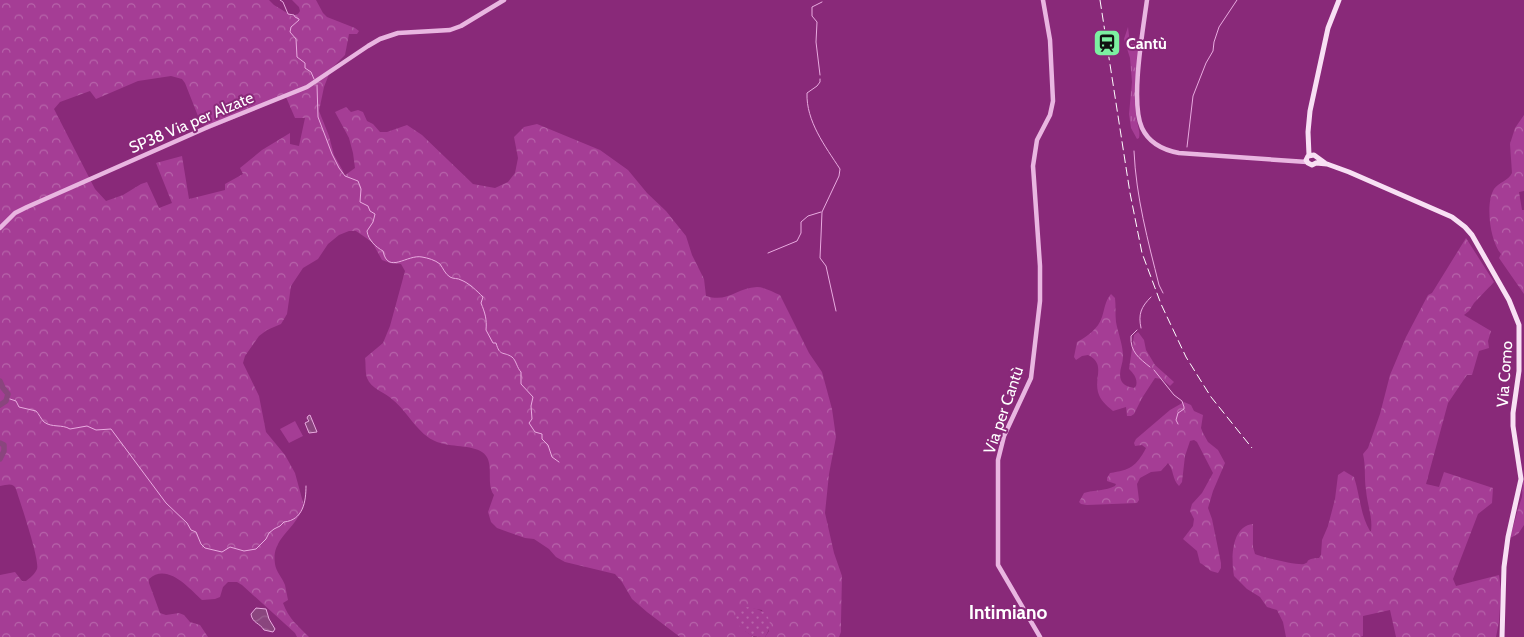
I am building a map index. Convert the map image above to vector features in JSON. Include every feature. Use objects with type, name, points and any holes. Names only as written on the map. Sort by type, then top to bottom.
[{"type":"main road","points":[[1311,158],[1308,140],[1310,111],[1328,28],[1339,0]]},
{"type":"main road","name":"Via Como","points":[[1311,158],[1440,211],[1459,222],[1476,241],[1509,300],[1519,325],[1519,371],[1513,412],[1513,426],[1521,479],[1508,537],[1504,566],[1502,637]]},
{"type":"street","name":"SP38 Via per Alzate","points":[[0,228],[15,213],[27,207],[192,134],[307,87],[368,46],[390,36],[407,32],[450,30],[461,26],[504,0]]},
{"type":"street","name":"Via per Cantù","points":[[1040,637],[998,565],[998,460],[1004,436],[1031,378],[1040,301],[1033,166],[1037,140],[1050,116],[1053,101],[1050,40],[1043,0]]},
{"type":"street","name":"Via Como","points":[[1147,0],[1137,98],[1140,124],[1149,139],[1165,150],[1179,153],[1282,160],[1311,158]]},
{"type":"green space","points":[[0,0],[269,0],[292,16],[300,11],[299,7],[292,0],[316,0],[327,17],[359,31],[357,34],[349,34],[345,55],[331,69],[324,87],[319,111],[334,155],[344,176],[355,168],[353,153],[349,138],[335,112],[346,107],[351,112],[358,110],[363,112],[367,121],[373,124],[380,132],[387,132],[407,125],[422,135],[473,184],[495,188],[508,182],[515,173],[518,158],[514,137],[524,127],[537,124],[600,150],[628,170],[686,236],[692,255],[704,279],[706,296],[720,298],[757,287],[780,295],[809,353],[822,372],[832,409],[836,437],[829,474],[825,513],[834,553],[842,576],[841,632],[839,637],[765,637],[769,631],[762,610],[743,607],[745,631],[754,637],[680,637],[632,599],[615,574],[565,562],[534,539],[525,538],[497,528],[491,522],[488,512],[494,495],[490,484],[489,461],[486,456],[478,450],[442,444],[430,438],[419,429],[399,405],[375,388],[367,378],[365,358],[383,343],[390,326],[405,271],[401,264],[382,260],[372,242],[356,231],[349,231],[339,235],[328,244],[318,259],[303,268],[291,286],[287,314],[281,324],[259,336],[245,356],[243,363],[259,396],[266,432],[285,455],[295,473],[304,506],[277,546],[275,564],[285,585],[288,600],[283,603],[285,608],[294,622],[309,637],[297,637],[295,633],[237,582],[228,582],[223,587],[220,597],[202,600],[177,579],[163,573],[149,579],[160,613],[166,615],[179,613],[184,615],[190,622],[200,625],[208,637],[0,637],[0,575],[15,572],[22,581],[26,581],[36,571],[37,564],[33,543],[16,489],[11,485],[0,486]],"holes":[[[171,76],[182,79],[198,116],[207,130],[286,97],[295,118],[305,118],[299,146],[290,144],[290,133],[262,150],[240,168],[243,174],[225,184],[225,190],[189,199],[182,156],[156,163],[172,203],[159,208],[147,182],[123,195],[106,201],[95,189],[54,109],[60,102],[90,91],[96,99],[138,81]]]},
{"type":"green space","points":[[1128,27],[1130,44],[1140,45],[1136,97],[1136,117],[1139,130],[1139,138],[1137,139],[1131,128],[1129,114],[1132,82],[1130,58],[1124,39]]},
{"type":"green space","points":[[1524,115],[1524,191],[1519,192],[1522,210],[1524,210],[1524,294],[1499,258],[1501,254],[1494,240],[1489,213],[1491,196],[1494,189],[1512,173],[1510,144],[1515,128]]},
{"type":"green space","points":[[1466,238],[1494,282],[1464,315],[1491,331],[1488,341],[1489,348],[1479,351],[1472,375],[1467,375],[1448,403],[1426,484],[1439,487],[1444,472],[1493,488],[1492,503],[1478,514],[1453,579],[1456,586],[1499,575],[1501,590],[1496,637],[1396,637],[1390,610],[1363,616],[1363,636],[1360,637],[1286,637],[1283,622],[1277,610],[1267,607],[1260,597],[1247,589],[1234,576],[1233,553],[1237,537],[1246,526],[1253,524],[1253,547],[1255,554],[1280,561],[1301,564],[1311,559],[1319,558],[1322,540],[1335,499],[1338,475],[1344,471],[1354,477],[1364,518],[1371,531],[1363,454],[1368,448],[1380,414],[1390,375],[1406,337],[1428,295],[1432,293]]},
{"type":"green space","points":[[1111,294],[1115,298],[1116,322],[1123,353],[1120,374],[1122,382],[1130,387],[1134,388],[1136,386],[1135,377],[1129,369],[1134,335],[1138,332],[1144,340],[1146,350],[1155,365],[1174,382],[1170,386],[1162,379],[1155,378],[1131,416],[1127,416],[1126,407],[1113,411],[1102,400],[1097,386],[1097,362],[1088,355],[1076,360],[1074,357],[1077,342],[1089,335],[1098,325],[1106,302]]},
{"type":"green space","points":[[1184,402],[1191,405],[1194,411],[1203,415],[1201,428],[1203,433],[1208,442],[1218,450],[1225,463],[1208,508],[1221,563],[1218,573],[1211,571],[1200,563],[1197,551],[1183,539],[1193,526],[1194,519],[1190,511],[1192,504],[1202,493],[1213,473],[1197,442],[1194,440],[1190,441],[1185,456],[1182,482],[1179,486],[1168,463],[1161,471],[1151,472],[1140,478],[1137,484],[1139,500],[1137,503],[1087,505],[1079,502],[1084,493],[1115,486],[1116,484],[1107,481],[1110,473],[1132,467],[1146,448],[1142,445],[1135,446],[1136,439],[1170,410]]},
{"type":"green space","points":[[295,421],[303,436],[289,443],[280,429]]},
{"type":"green space","points":[[1524,469],[1524,525],[1518,534],[1510,538],[1522,497]]},
{"type":"green space","points":[[743,607],[750,607],[766,614],[770,624],[765,637],[748,634],[737,623],[736,614]]},
{"type":"water","points":[[310,415],[317,432],[309,433],[305,423],[309,421],[307,418]]},
{"type":"water","points":[[256,608],[266,609],[275,629],[273,632],[264,630],[253,619],[251,614]]},
{"type":"waterway","points":[[280,0],[283,2],[288,14],[294,15],[299,19],[291,27],[290,32],[296,39],[297,57],[305,63],[305,68],[311,72],[314,79]]},
{"type":"waterway","points":[[1187,147],[1193,96],[1206,63],[1213,51],[1219,27],[1237,0]]},
{"type":"waterway","points":[[820,75],[816,42],[817,22],[812,16],[812,7],[822,2]]},
{"type":"waterway","points":[[820,79],[817,86],[807,93],[813,123],[840,169],[839,176],[822,212],[820,258],[826,266],[836,311]]},
{"type":"waterway","points":[[317,85],[318,117],[332,154],[345,176],[358,181],[361,189],[360,202],[368,206],[370,211],[375,214],[373,222],[367,231],[371,240],[383,251],[385,258],[389,262],[394,263],[416,257],[431,259],[440,264],[448,276],[467,283],[483,297],[481,303],[485,316],[486,330],[500,352],[515,360],[521,372],[521,384],[533,397],[531,406],[532,419],[529,423],[535,432],[542,434],[542,439],[548,445],[552,457],[559,462]]},
{"type":"waterway","points":[[1134,151],[1143,219],[1159,285],[1163,293]]},
{"type":"waterway","points":[[768,253],[797,241],[801,233],[801,222],[808,216],[821,212]]},
{"type":"waterway","points":[[1141,328],[1141,311],[1151,297]]},
{"type":"waterway","points":[[1137,330],[1131,336],[1132,346],[1139,357],[1150,367]]},
{"type":"waterway","points":[[1154,370],[1174,395],[1182,401],[1184,409],[1178,413],[1176,420],[1178,424]]},
{"type":"waterway","points":[[0,381],[8,394],[6,401],[0,405]]},
{"type":"waterway","points":[[7,398],[16,401],[19,407],[36,411],[44,422],[50,425],[70,429],[87,426],[96,430],[111,429],[166,503],[187,523],[191,530],[196,532],[201,544],[205,548],[222,552],[230,547],[244,551],[256,549],[269,533],[299,514],[304,504],[306,486]]},
{"type":"waterway","points":[[0,443],[4,445],[4,451],[0,459]]},
{"type":"railway","points":[[1100,0],[1130,193],[1142,253],[1161,304],[1186,357],[1211,397],[1252,448]]},
{"type":"place","name":"Cantù","points":[[1107,43]]},
{"type":"district","name":"Intimiano","points":[[1008,612]]}]
